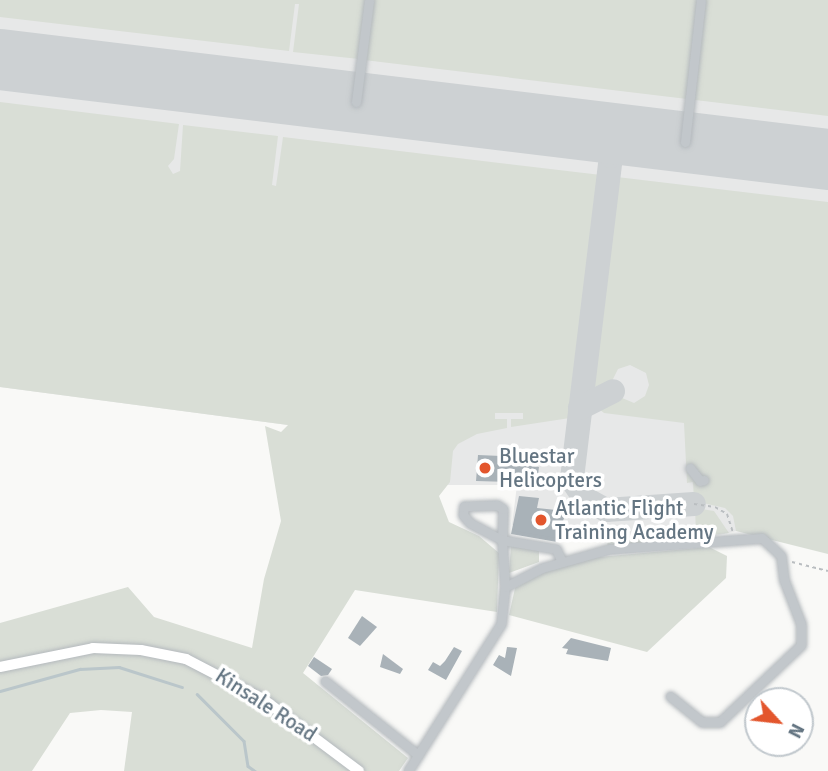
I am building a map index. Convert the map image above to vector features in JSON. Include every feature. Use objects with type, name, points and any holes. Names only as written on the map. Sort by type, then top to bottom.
[{"type":"main road","name":"Kinsale Road","points":[[0,667],[93,648],[141,650],[186,659],[241,684],[359,771]]},
{"type":"street","points":[[356,102],[369,0]]},
{"type":"street","points":[[685,142],[701,0]]},
{"type":"street","points":[[691,468],[700,481],[705,480]]},
{"type":"street","points":[[408,771],[501,624],[505,587],[502,540],[502,507],[464,506],[465,518],[502,540],[556,549],[562,562]]},
{"type":"street","points":[[505,587],[562,562],[610,549],[762,538],[781,556],[801,624],[801,645],[720,722],[702,722],[670,696]]},
{"type":"street","points":[[325,681],[418,755]]},
{"type":"path","points":[[694,504],[715,507],[727,514],[732,523],[732,540]]},
{"type":"path","points":[[781,556],[799,565],[828,571]]},
{"type":"shaded area","points":[[0,0],[828,0],[828,386],[740,530],[712,537],[609,540],[512,525],[517,485],[444,485],[288,425],[0,387]]},
{"type":"shaded area","points":[[0,0],[366,0],[359,59],[293,52],[299,4],[295,4],[289,51],[0,17]]},
{"type":"shaded area","points":[[371,0],[828,0],[828,116],[364,60]]},
{"type":"shaded area","points":[[0,102],[179,124],[174,159],[168,166],[173,174],[180,171],[183,125],[278,136],[272,185],[276,186],[283,137],[601,175],[570,418],[511,427],[511,419],[523,419],[523,413],[495,413],[495,419],[507,419],[507,428],[477,434],[458,444],[453,451],[450,482],[439,496],[449,522],[479,536],[499,553],[497,612],[355,590],[303,673],[408,758],[399,771],[124,771],[132,712],[101,710],[70,713],[32,771],[0,771],[0,623],[128,587],[154,617],[252,648],[264,579],[281,521],[265,426],[281,432],[288,425],[0,387]]},
{"type":"shaded area","points":[[617,177],[828,202],[828,554],[736,531],[733,516],[725,508],[694,501],[693,482],[687,483],[684,423],[604,413],[594,405],[615,395],[634,403],[645,396],[649,385],[646,373],[630,365],[618,369],[608,389],[591,398],[589,392]]},
{"type":"shaded area","points":[[695,508],[714,511],[729,533],[607,547],[608,538],[696,533]]},
{"type":"shaded area","points":[[511,546],[539,550],[539,562],[509,573]]},
{"type":"shaded area","points":[[709,547],[727,556],[726,578],[647,652],[509,615],[515,588],[545,572],[599,557]]},
{"type":"building","points":[[501,447],[519,448],[518,464],[539,467],[537,483],[476,481],[478,455],[501,456]]},
{"type":"building","points":[[519,496],[539,498],[537,508],[566,511],[557,542],[511,534]]},
{"type":"building","points":[[362,616],[377,627],[360,646],[348,638]]},
{"type":"building","points":[[571,638],[611,648],[608,661],[566,654],[568,649],[562,648]]},
{"type":"building","points":[[454,647],[462,651],[446,680],[428,670],[433,662],[440,666]]},
{"type":"building","points":[[507,647],[517,648],[511,676],[493,665],[499,655],[505,658]]},
{"type":"building","points":[[383,654],[403,669],[400,674],[380,667]]},
{"type":"building","points":[[314,657],[332,669],[328,675],[321,676],[308,666]]},
{"type":"waterway","points":[[0,691],[80,669],[119,667],[182,687]]},
{"type":"waterway","points":[[197,694],[244,741],[248,766],[255,771]]},
{"type":"taxiway","points":[[591,130],[604,139],[611,156],[572,480],[584,498],[606,510],[694,504]]},
{"type":"taxiway","points":[[611,156],[637,136]]},
{"type":"taxiway","points":[[580,408],[613,391]]},
{"type":"runway","points":[[0,59],[828,159]]},
{"type":"place","name":"Bluestar Helicopters","points":[[485,468]]},
{"type":"place","name":"Atlantic Flight Training Academy","points":[[541,520]]}]
